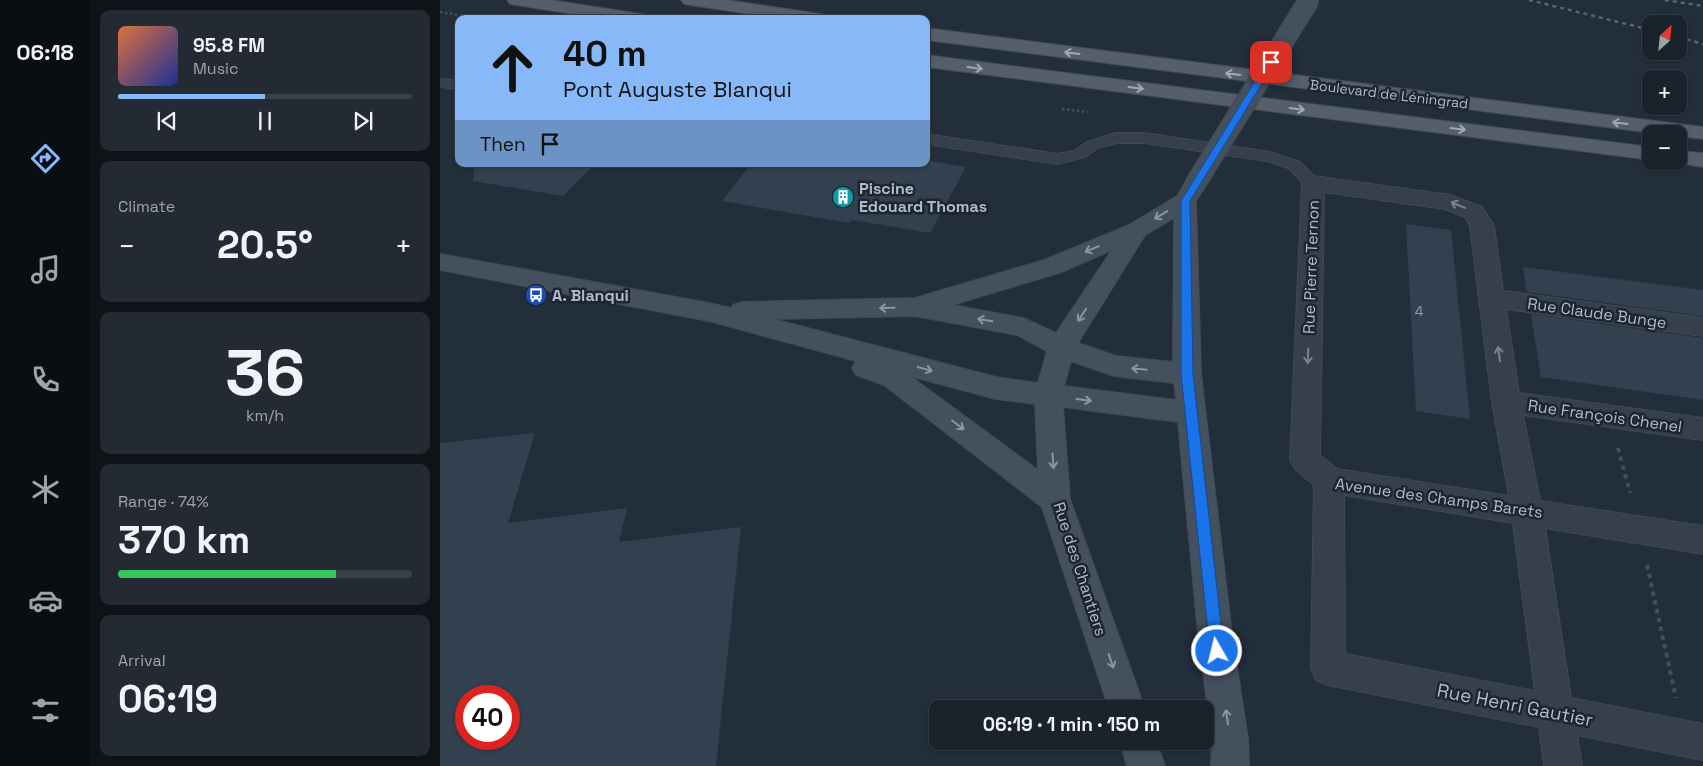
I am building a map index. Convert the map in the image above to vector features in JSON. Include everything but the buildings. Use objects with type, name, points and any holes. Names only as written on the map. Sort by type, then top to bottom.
[{"type":"main road","points":[[516,0],[615,15]]},
{"type":"main road","points":[[690,0],[793,15]]},
{"type":"main road","name":"Boulevard de Léningrad","points":[[930,35],[1703,134]]},
{"type":"main road","name":"Boulevard de Léningrad","points":[[930,62],[1642,153]]},
{"type":"main road","points":[[1687,158],[1703,160]]},
{"type":"street","points":[[915,308],[1052,266],[1137,230],[1190,193],[1309,0]]},
{"type":"street","name":"Rue Pierre Ternon","points":[[1329,480],[1305,460],[1313,183],[1450,202],[1474,212],[1482,226],[1506,402],[1527,511],[1564,766]]},
{"type":"street","points":[[1190,193],[1187,374],[1215,634],[1230,739],[1230,766]]},
{"type":"street","name":"Rue des Chantiers","points":[[1124,700],[1056,499],[1048,395],[1061,347],[1137,230]]},
{"type":"street","points":[[440,262],[709,312],[996,388],[1191,413]]},
{"type":"street","name":"Rue Claude Bunge","points":[[1492,298],[1703,328]]},
{"type":"street","points":[[709,312],[915,308],[1023,327],[1061,347],[1114,366],[1187,374]]},
{"type":"street","points":[[709,312],[894,378],[1056,499]]},
{"type":"street","name":"Rue François Chenel","points":[[1506,402],[1703,430]]},
{"type":"street","name":"Avenue des Champs Barets","points":[[1328,668],[1329,480],[1703,540]]},
{"type":"street","name":"Rue Henri Gautier","points":[[1328,668],[1694,740]]},
{"type":"street","points":[[1141,750],[1146,766]]},
{"type":"lane","points":[[440,83],[455,85]]},
{"type":"lane","points":[[930,140],[1058,159],[1079,154],[1092,146],[1116,138],[1144,138],[1270,157],[1294,165],[1313,183]]},
{"type":"path","points":[[440,12],[459,15]]},
{"type":"path","points":[[1610,416],[1694,740]]},
{"type":"railway","points":[[1529,0],[1642,28]]},
{"type":"railway","points":[[1665,0],[1703,6]]},
{"type":"railway","points":[[1688,40],[1703,44]]},
{"type":"place","name":"Piscine Edouard Thomas","points":[[843,197]]},
{"type":"place","name":"A. Blanqui","points":[[536,295]]},
{"type":"route","points":[[1217,651],[1187,374],[1185,201],[1271,62]]}]
